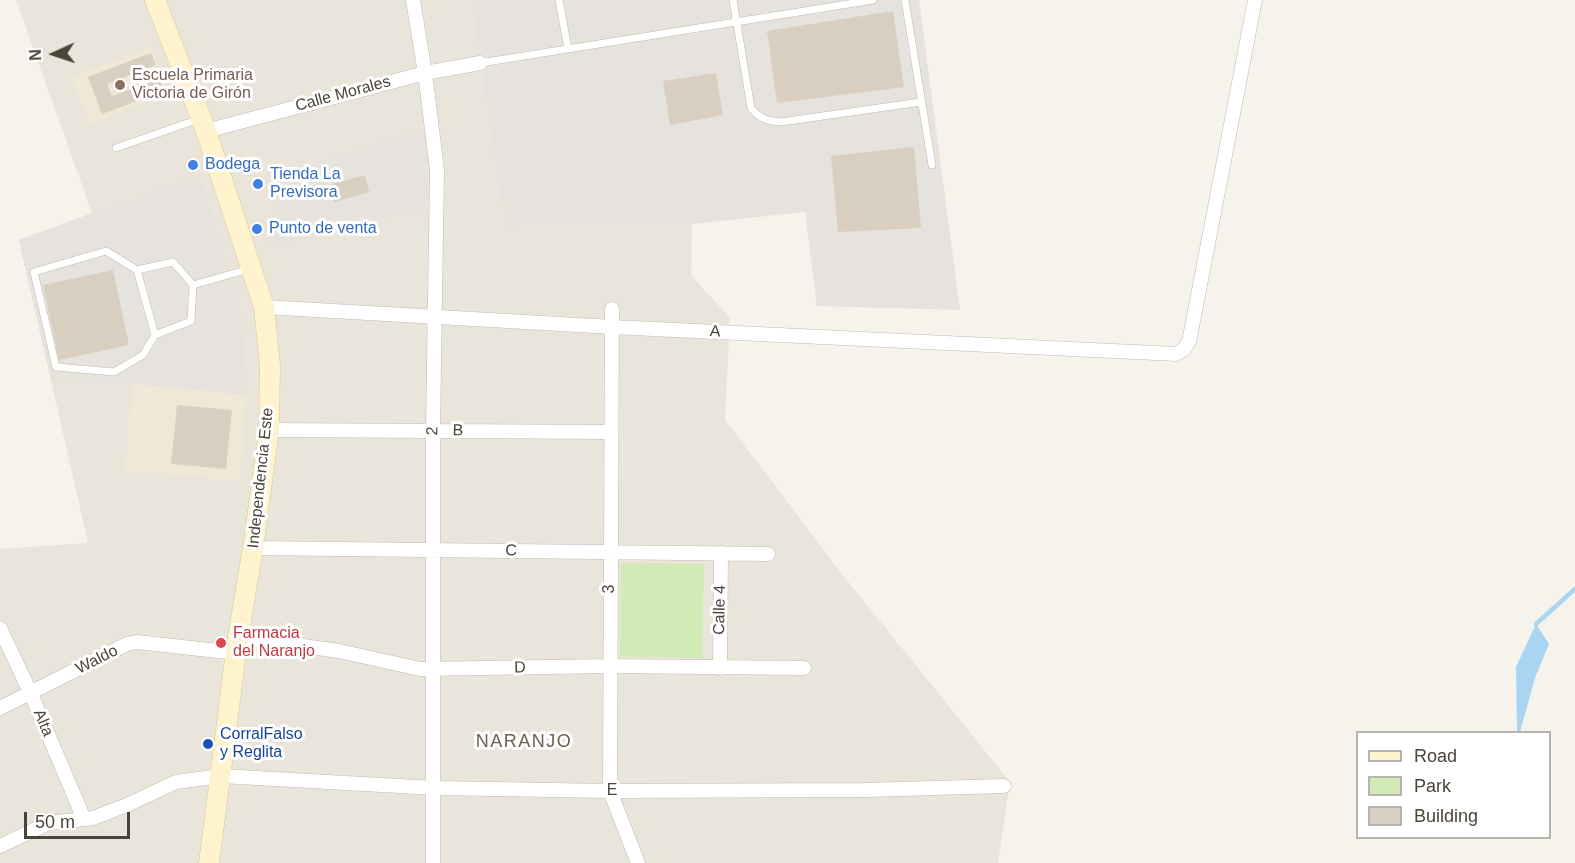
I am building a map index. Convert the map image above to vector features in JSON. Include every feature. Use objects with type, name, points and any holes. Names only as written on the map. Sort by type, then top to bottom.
[{"type":"main road","name":"Independencia Este","points":[[156,0],[203,124],[264,307],[270,365],[269,430],[237,645],[209,863]]},
{"type":"street","name":"2","points":[[413,0],[425,73],[436,170],[433,430],[435,788],[433,863]]},
{"type":"street","name":"A","points":[[264,307],[612,327],[1167,354],[1183,350],[1189,342],[1256,0]]},
{"type":"street","name":"Calle Morales","points":[[203,124],[425,73],[480,63]]},
{"type":"street","name":"3","points":[[612,309],[610,791],[638,863]]},
{"type":"street","name":"B","points":[[269,430],[611,432]]},
{"type":"street","name":"C","points":[[253,548],[768,554]]},
{"type":"street","name":"Calle 4","points":[[720,668],[721,553]]},
{"type":"street","name":"Alta","points":[[0,628],[31,693],[84,819]]},
{"type":"street","name":"Waldo","points":[[0,708],[127,644],[138,642],[237,645]]},
{"type":"street","name":"D","points":[[237,645],[339,651],[420,669],[610,666],[804,668]]},
{"type":"street","name":"E","points":[[0,846],[49,823],[93,818],[176,782],[221,776],[435,788],[610,791],[866,790],[1004,786]]},
{"type":"lane","points":[[559,0],[568,49]]},
{"type":"lane","points":[[734,0],[751,108],[757,116],[781,122],[921,102]]},
{"type":"lane","points":[[480,63],[873,0]]},
{"type":"lane","points":[[905,0],[932,165]]},
{"type":"lane","points":[[116,148],[203,124]]},
{"type":"lane","points":[[137,270],[173,262],[193,285],[191,321],[155,335],[143,355],[114,372],[56,367],[34,272],[106,251],[137,270],[155,335]]},
{"type":"lane","points":[[193,285],[251,268]]},
{"type":"shaded area","points":[[16,0],[471,0],[504,226],[692,224],[691,275],[730,318],[725,420],[842,574],[1010,782],[998,863],[0,863],[0,549],[88,543],[19,240],[92,213]]},
{"type":"shaded area","points":[[471,0],[919,0],[960,310],[817,306],[805,212],[692,224],[504,226]]},
{"type":"shaded area","name":"Escuela Primaria Victoria de Girón","points":[[151,48],[169,94],[90,124],[71,77]]},
{"type":"shaded area","points":[[424,128],[428,159],[428,208],[272,246],[263,221],[280,216],[265,180]]},
{"type":"shaded area","points":[[199,175],[240,302],[247,395],[133,384],[51,380],[19,240]]},
{"type":"shaded area","points":[[133,384],[247,395],[239,481],[125,470]]},
{"type":"green space","points":[[621,563],[704,564],[702,658],[620,657]]},
{"type":"water","points":[[1536,624],[1549,644],[1535,678],[1520,731],[1517,731],[1516,667]]},
{"type":"building","points":[[893,11],[904,87],[777,103],[767,31]]},
{"type":"building","points":[[151,53],[156,65],[107,84],[112,96],[159,79],[164,91],[102,114],[88,77]]},
{"type":"building","points":[[716,73],[723,115],[670,125],[663,81]]},
{"type":"building","points":[[914,147],[921,228],[838,232],[831,156]]},
{"type":"building","points":[[365,175],[369,192],[334,202],[329,185]]},
{"type":"building","points":[[113,270],[129,345],[59,360],[43,285]]},
{"type":"building","points":[[177,405],[232,410],[226,469],[171,464]]},
{"type":"waterway","points":[[1536,624],[1575,589]]},
{"type":"place","name":"Escuela Primaria Victoria de Girón","points":[[120,85]]},
{"type":"place","name":"Bodega","points":[[193,165]]},
{"type":"place","name":"Tienda La Previsora","points":[[258,184]]},
{"type":"place","name":"Punto de venta","points":[[257,229]]},
{"type":"place","name":"Farmacia del Naranjo","points":[[221,643]]},
{"type":"place","name":"CorralFalso y Reglita","points":[[208,744]]},
{"type":"district","name":"NARANJO","points":[[524,742]]}]
